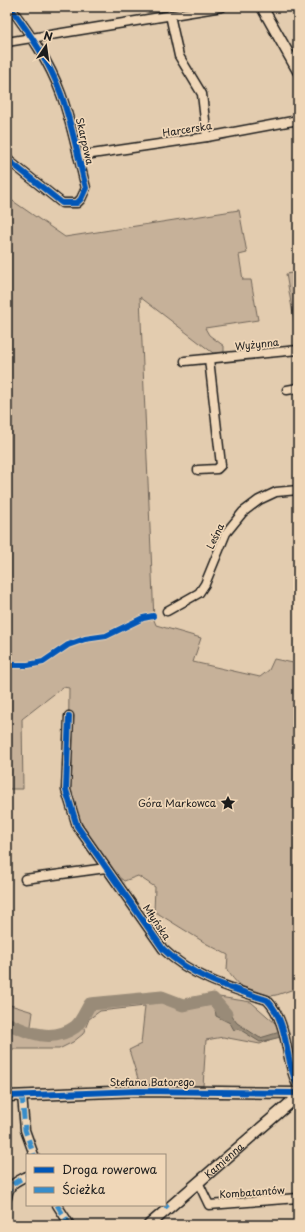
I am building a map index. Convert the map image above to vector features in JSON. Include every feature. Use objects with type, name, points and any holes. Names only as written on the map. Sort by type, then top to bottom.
[{"type":"street","name":"Skarpowa","points":[[7,156],[8,160],[62,203],[77,203],[81,199],[86,188],[68,114],[60,92],[33,38],[10,7]]},
{"type":"street","points":[[7,42],[222,7]]},
{"type":"street","points":[[262,7],[298,71]]},
{"type":"street","points":[[170,15],[179,56],[202,94],[207,137]]},
{"type":"street","name":"Harcerska","points":[[78,156],[207,137],[298,120]]},
{"type":"street","name":"Wyżynna","points":[[185,360],[213,359],[298,350]]},
{"type":"street","points":[[198,470],[217,469],[221,465],[213,359]]},
{"type":"street","points":[[287,390],[298,388]]},
{"type":"street","name":"Leśna","points":[[167,611],[199,593],[205,584],[226,533],[243,512],[259,500],[276,492],[298,490]]},
{"type":"street","name":"Młyńska","points":[[68,716],[66,790],[71,811],[77,826],[163,949],[169,955],[211,981],[267,1000],[274,1007],[283,1030],[298,1087]]},
{"type":"street","points":[[25,879],[106,868]]},
{"type":"street","name":"Stefana Batorego","points":[[7,1096],[139,1091],[298,1094]]},
{"type":"street","name":"Kamienna","points":[[149,1225],[166,1206],[198,1182],[298,1094]]},
{"type":"street","points":[[22,1095],[25,1130],[34,1154]]},
{"type":"street","points":[[7,1198],[8,1189],[12,1182],[26,1176]]},
{"type":"street","name":"Kombatantów","points":[[198,1182],[209,1205],[298,1198]]},
{"type":"street","points":[[58,1206],[70,1225]]},
{"type":"shaded area","points":[[7,197],[65,237],[239,210],[247,253],[239,255],[243,280],[251,280],[258,320],[205,328],[209,335],[224,346],[224,352],[213,353],[140,297],[154,620],[156,625],[201,638],[193,662],[260,677],[269,670],[274,659],[298,664],[298,988],[271,996],[257,995],[245,990],[227,970],[228,955],[207,944],[154,911],[155,887],[138,876],[124,881],[108,868],[92,845],[68,794],[69,688],[63,687],[22,719],[23,789],[7,789]]},
{"type":"shaded area","points":[[298,272],[298,343],[286,274]]},
{"type":"shaded area","points":[[160,994],[197,1006],[219,997],[251,1002],[275,1023],[280,1024],[283,1034],[260,1044],[223,1037],[206,1040],[203,1086],[140,1085],[129,1050],[141,1044],[145,1006],[100,1011],[89,1019],[83,1034],[73,1042],[59,1049],[7,1049],[7,1004],[33,1012],[31,1026],[41,1033],[58,1035],[66,1032],[80,1020],[93,1004]]},
{"type":"shaded area","points":[[216,1000],[220,1005],[223,1004],[237,1023],[260,1038],[280,1032],[281,1037],[260,1042],[239,1029],[234,1030],[230,1023],[216,1016],[215,1008],[217,1007],[214,1002]]},
{"type":"shaded area","points":[[7,1049],[10,1049],[12,1070],[7,1070]]},
{"type":"waterway","points":[[7,1023],[32,1033],[41,1035],[58,1035],[75,1027],[81,1020],[90,1004],[162,997],[183,1005],[213,999],[226,1014]]},
{"type":"railway","points":[[293,7],[298,14]]},
{"type":"marked path","points":[[22,1095],[25,1130],[34,1154]]},
{"type":"marked path","points":[[7,1198],[11,1186],[26,1176]]},
{"type":"marked path","points":[[58,1206],[70,1225]]},
{"type":"cycle path","points":[[7,156],[8,160],[62,203],[77,203],[81,199],[86,188],[72,129],[61,94],[45,59],[10,7]]},
{"type":"cycle path","points":[[7,665],[28,665],[43,662],[68,645],[85,639],[106,636],[143,618],[153,616]]},
{"type":"cycle path","points":[[69,716],[66,790],[77,826],[163,949],[174,959],[199,974],[225,986],[267,1000],[280,1020],[290,1065],[298,1087]]},
{"type":"cycle path","points":[[7,1096],[139,1091],[298,1093]]},
{"type":"place","name":"Góra Markowca","points":[[228,803]]}]
